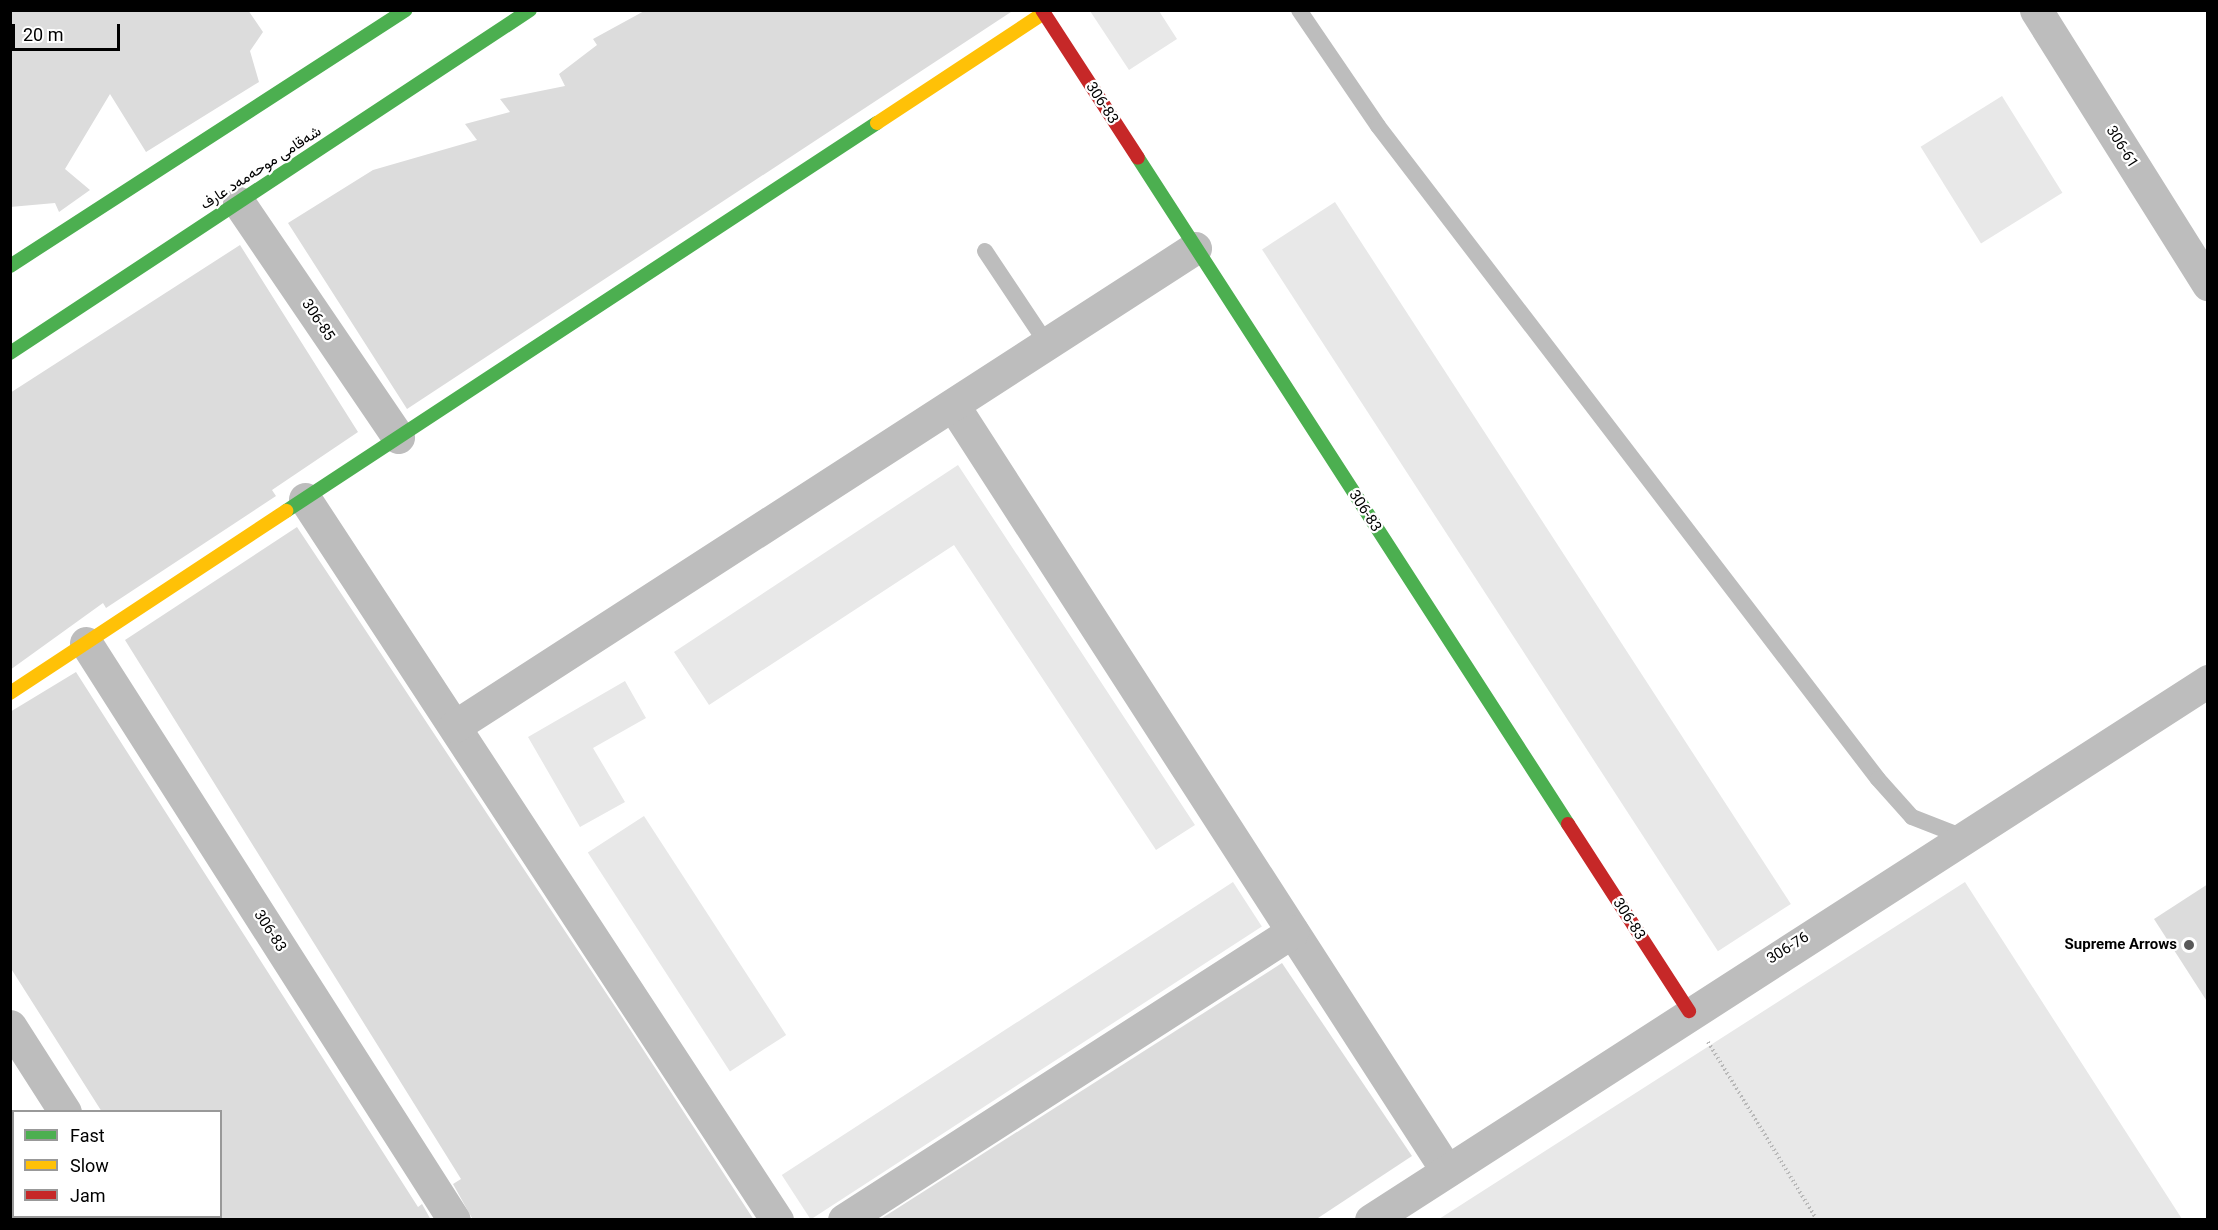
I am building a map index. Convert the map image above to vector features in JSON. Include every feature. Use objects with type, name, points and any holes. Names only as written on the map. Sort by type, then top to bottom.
[{"type":"street","points":[[10,266],[405,10]]},
{"type":"street","name":"شەقامی موحەمەد عارف","points":[[10,353],[530,10]]},
{"type":"street","name":"306-61","points":[[2036,10],[2197,242],[2208,284]]},
{"type":"street","points":[[10,693],[1043,12]]},
{"type":"street","name":"306-83","points":[[1043,12],[1689,1011]]},
{"type":"street","name":"306-85","points":[[239,203],[398,437]]},
{"type":"street","points":[[455,726],[1196,248]]},
{"type":"street","points":[[953,405],[1446,1171]]},
{"type":"street","points":[[305,499],[777,1220]]},
{"type":"street","name":"306-83","points":[[86,643],[454,1220]]},
{"type":"street","name":"306-76","points":[[1371,1220],[1689,1011],[2208,681]]},
{"type":"street","points":[[844,1220],[1293,932]]},
{"type":"street","points":[[10,1026],[64,1110]]},
{"type":"lane","points":[[1299,10],[1378,126],[1878,779],[1912,817],[1964,837]]},
{"type":"lane","points":[[985,251],[1047,344]]},
{"type":"path","points":[[1689,1011],[1817,1220]]},
{"type":"shaded area","points":[[1090,11],[1159,11],[1177,39],[1129,70]]},
{"type":"shaded area","points":[[2002,96],[2062,193],[1981,244],[1921,147]]},
{"type":"shaded area","points":[[1335,202],[1791,904],[1718,951],[1262,249]]},
{"type":"shaded area","points":[[958,465],[1195,825],[1156,850],[954,545],[709,705],[674,652]]},
{"type":"shaded area","points":[[625,681],[646,718],[593,748],[625,802],[580,827],[528,737]]},
{"type":"shaded area","points":[[644,816],[786,1035],[730,1071],[588,852]]},
{"type":"shaded area","points":[[1233,882],[1262,926],[811,1219],[782,1175]]},
{"type":"shaded area","points":[[1965,882],[2182,1219],[1439,1219]]},
{"type":"building","points":[[10,10],[248,10],[263,32],[250,51],[259,82],[146,152],[110,94],[65,169],[90,190],[59,212],[55,203],[10,207]]},
{"type":"building","points":[[646,10],[1014,10],[407,409],[288,223],[373,170],[477,140],[465,124],[510,112],[500,99],[565,86],[559,74],[597,45],[593,39]]},
{"type":"building","points":[[240,245],[358,432],[272,490],[276,496],[106,608],[103,603],[10,670],[10,393]]},
{"type":"building","points":[[297,527],[754,1220],[473,1220],[453,1184],[461,1179],[125,640]]},
{"type":"building","points":[[76,672],[418,1207],[422,1204],[431,1220],[220,1220],[222,1218],[222,1110],[101,1110],[10,967],[10,712]]},
{"type":"building","name":"Supreme Arrows","points":[[2208,884],[2208,1003],[2154,919]]},
{"type":"building","points":[[1282,963],[1412,1156],[1315,1220],[879,1220]]},
{"type":"traffic: fast","points":[[10,266],[405,10]]},
{"type":"traffic: fast","points":[[10,353],[530,10]]},
{"type":"traffic: fast","points":[[286,511],[877,123]]},
{"type":"traffic: fast","points":[[1138,158],[1568,824]]},
{"type":"traffic: slow","points":[[877,123],[1044,13]]},
{"type":"traffic: slow","points":[[10,693],[286,511]]},
{"type":"traffic: jam","points":[[1042,10],[1138,158]]},
{"type":"traffic: jam","points":[[1568,824],[1689,1011]]},
{"type":"place","name":"Supreme Arrows","points":[[2189,945]]}]
